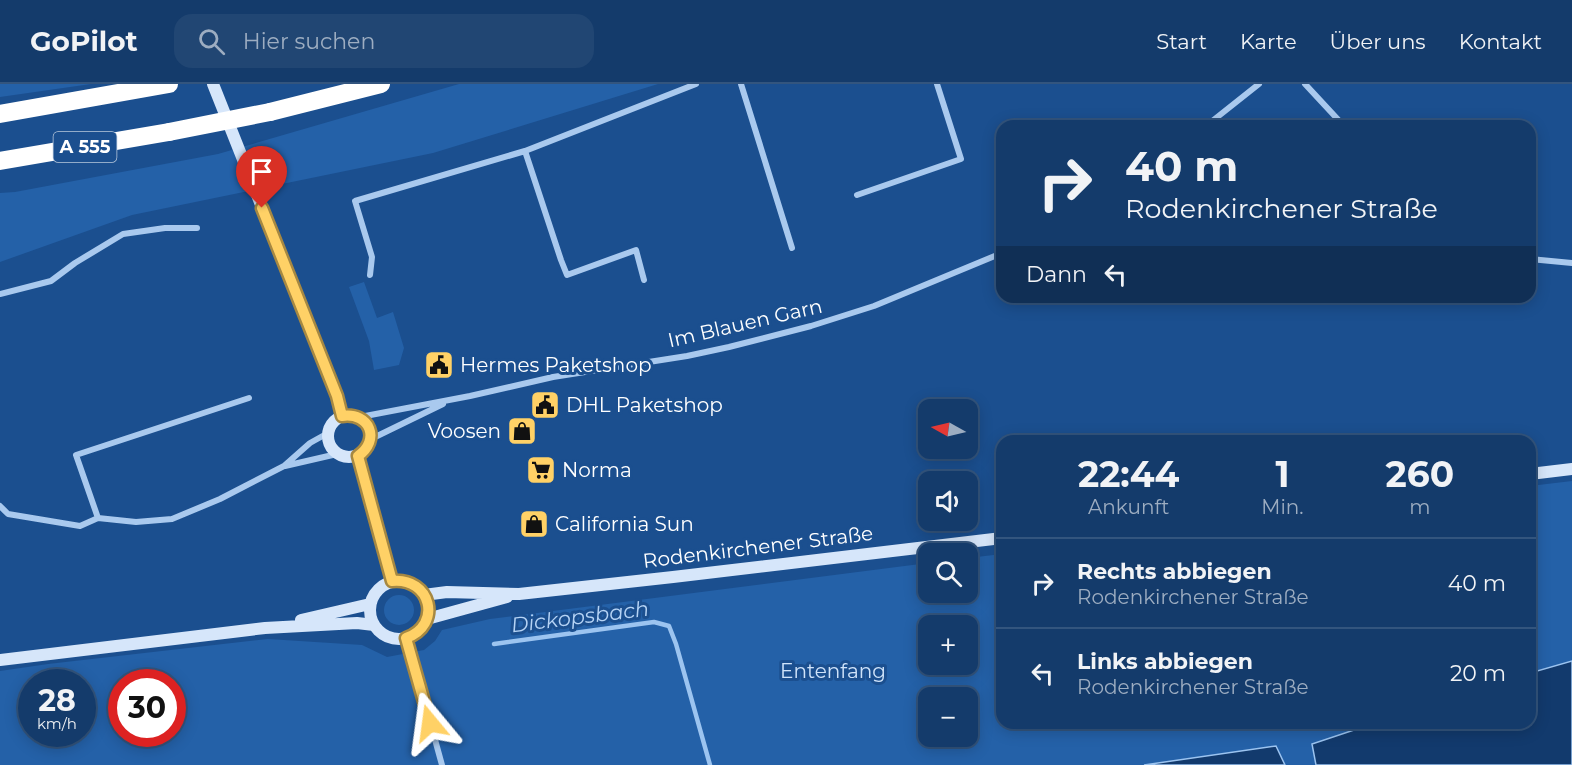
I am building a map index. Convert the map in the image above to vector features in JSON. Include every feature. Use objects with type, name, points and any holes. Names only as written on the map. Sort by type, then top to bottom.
[{"type":"highway","name":"A 555","points":[[0,161],[270,112],[381,84]]},
{"type":"highway","name":"A 555","points":[[0,114],[165,85]]},
{"type":"main road","points":[[213,84],[333,387],[342,416]]},
{"type":"main road","points":[[351,414],[360,417],[370,429],[371,439],[366,449],[358,456],[348,458],[337,454],[329,443],[328,433],[331,425],[342,416],[351,414]]},
{"type":"main road","points":[[358,456],[392,581]]},
{"type":"main road","points":[[1536,473],[1572,469]]},
{"type":"main road","name":"Rodenkirchener Straße","points":[[424,594],[447,592],[519,594],[996,539]]},
{"type":"main road","points":[[406,638],[396,639],[382,633],[374,625],[370,614],[370,604],[373,596],[381,587],[392,581],[401,580],[420,589],[428,602],[427,619]]},
{"type":"main road","name":"Rodenkirchener Straße","points":[[406,638],[420,631],[427,619],[519,594]]},
{"type":"main road","points":[[264,628],[370,604]]},
{"type":"main road","points":[[0,660],[264,628],[357,623],[374,625]]},
{"type":"street","points":[[370,275],[372,257],[355,201],[525,151],[696,84]]},
{"type":"street","points":[[741,84],[792,248]]},
{"type":"street","points":[[857,195],[961,159],[937,84]]},
{"type":"street","points":[[1214,120],[1259,84]]},
{"type":"street","points":[[1305,84],[1338,120]]},
{"type":"street","points":[[525,151],[567,275],[636,250],[644,279]]},
{"type":"street","points":[[0,294],[51,281],[75,262],[123,234],[165,228],[198,228]]},
{"type":"street","name":"Im Blauen Garn","points":[[360,417],[451,400],[553,376],[708,351],[811,326],[874,306],[996,255]]},
{"type":"street","points":[[1536,260],[1572,263]]},
{"type":"street","points":[[98,518],[75,455],[249,398]]},
{"type":"street","name":"Im Blauen Garn","points":[[371,439],[451,400]]},
{"type":"street","points":[[0,506],[8,514],[80,526],[98,518],[136,522],[172,519],[220,499],[284,466],[310,443],[328,433]]},
{"type":"street","points":[[284,466],[337,454]]},
{"type":"street","points":[[406,638],[442,765]]},
{"type":"green space","points":[[0,84],[91,84],[0,97]]},
{"type":"green space","points":[[459,84],[658,84],[433,153],[132,215],[0,262],[0,193],[218,154]]},
{"type":"green space","points":[[364,282],[377,318],[393,312],[404,348],[399,365],[374,370],[369,341],[349,287]]},
{"type":"green space","name":"Entenfang","points":[[1572,481],[1572,765],[0,765],[0,671],[268,639],[362,645],[387,657],[424,650],[435,641],[442,630],[490,619],[918,564],[918,603],[978,603],[978,557],[996,555],[996,729],[1536,729],[1536,485]]},
{"type":"green space","points":[[399,595],[410,599],[414,610],[410,621],[399,625],[388,621],[384,610],[388,599]]},
{"type":"shaded area","points":[[1572,661],[1572,765],[1316,765],[1312,744],[1357,729],[1536,729],[1536,671]]},
{"type":"shaded area","points":[[1276,746],[1285,765],[1144,765]]},
{"type":"waterway","name":"Dickopsbach","points":[[494,644],[654,622],[669,626],[710,765]]},
{"type":"place","name":"Hermes Paketshop","points":[[439,365]]},
{"type":"place","name":"DHL Paketshop","points":[[545,405]]},
{"type":"place","name":"Voosen","points":[[522,431]]},
{"type":"place","name":"Norma","points":[[541,470]]},
{"type":"place","name":"California Sun","points":[[534,524]]},
{"type":"route","points":[[262,208],[337,396],[342,416],[351,414],[360,417],[370,429],[370,443],[358,456],[392,581],[409,582],[420,589],[428,602],[427,619],[420,631],[406,638],[430,723]]}]
